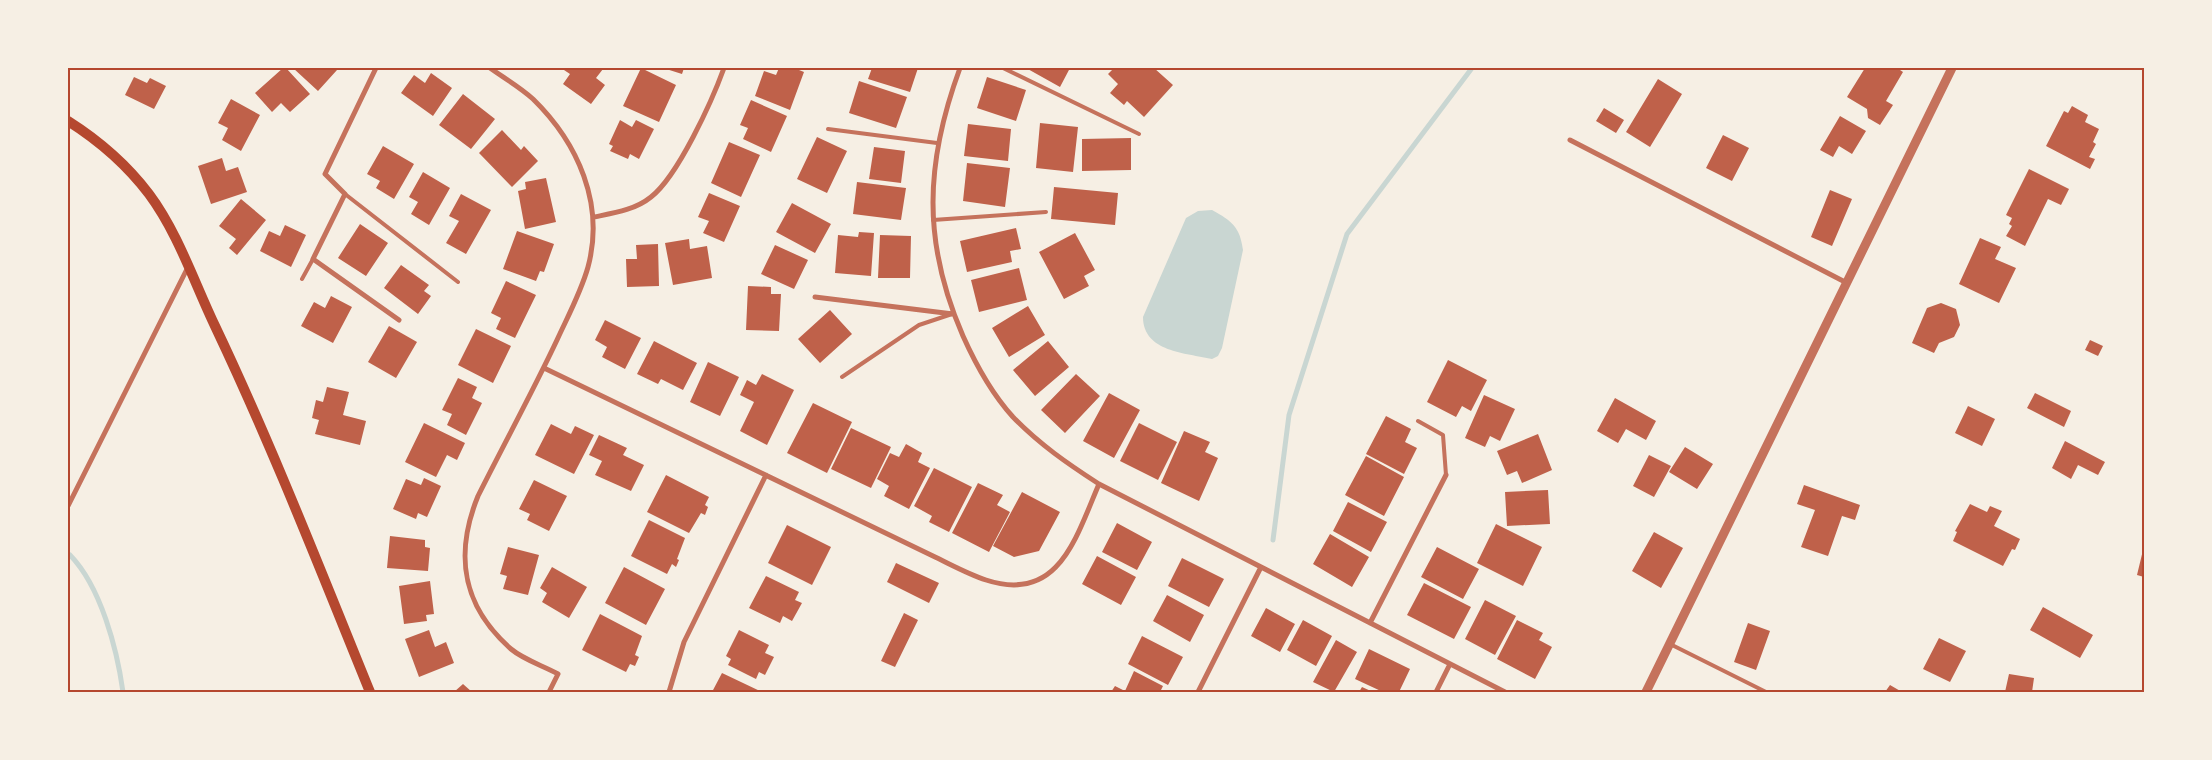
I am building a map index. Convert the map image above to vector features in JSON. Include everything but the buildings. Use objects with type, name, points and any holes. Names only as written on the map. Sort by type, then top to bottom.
[{"type":"main road","points":[[68,121],[105,148],[128,169],[149,194],[169,224],[253,407],[370,692]]},
{"type":"street","points":[[376,68],[324,174],[346,194],[312,258],[399,320]]},
{"type":"street","points":[[490,68],[531,98],[551,118],[569,143],[583,171],[594,217],[593,244],[588,267],[576,299],[544,368],[478,496],[469,517],[464,537],[464,561],[475,604],[488,623],[512,650],[558,674],[549,692]]},
{"type":"street","points":[[594,217],[632,208],[650,198],[661,188],[673,173],[724,68]]},
{"type":"street","points":[[960,68],[946,104],[937,143],[932,194],[938,259],[953,314],[970,352],[991,388],[1012,415],[1039,442],[1066,463],[1099,484],[1505,692]]},
{"type":"street","points":[[1646,692],[1952,68]]},
{"type":"street","points":[[1570,140],[1847,283]]},
{"type":"street","points":[[68,506],[188,267]]},
{"type":"street","points":[[815,297],[953,314]]},
{"type":"street","points":[[544,368],[985,580],[1006,585],[1023,585],[1039,580],[1060,564],[1070,550],[1099,484]]},
{"type":"street","points":[[1370,623],[1446,474]]},
{"type":"street","points":[[669,692],[684,642],[766,475]]},
{"type":"street","points":[[1198,692],[1261,567]]},
{"type":"street","points":[[1436,692],[1450,664]]},
{"type":"lane","points":[[1003,68],[1139,134]]},
{"type":"lane","points":[[828,129],[937,143]]},
{"type":"lane","points":[[346,194],[458,282]]},
{"type":"lane","points":[[933,220],[1046,212]]},
{"type":"lane","points":[[302,279],[312,258]]},
{"type":"lane","points":[[842,377],[918,325],[953,314]]},
{"type":"lane","points":[[1418,421],[1443,435],[1446,474]]},
{"type":"lane","points":[[1670,644],[1766,692]]},
{"type":"shaded area","points":[[1212,210],[1230,221],[1234,226],[1240,236],[1243,250],[1222,348],[1218,356],[1212,359],[1168,349],[1158,344],[1145,329],[1143,317],[1186,218],[1198,211]]},
{"type":"waterway","points":[[1273,540],[1289,415],[1347,234],[1472,68]]},
{"type":"waterway","points":[[70,555],[91,584],[106,619],[117,657],[123,692]]}]
